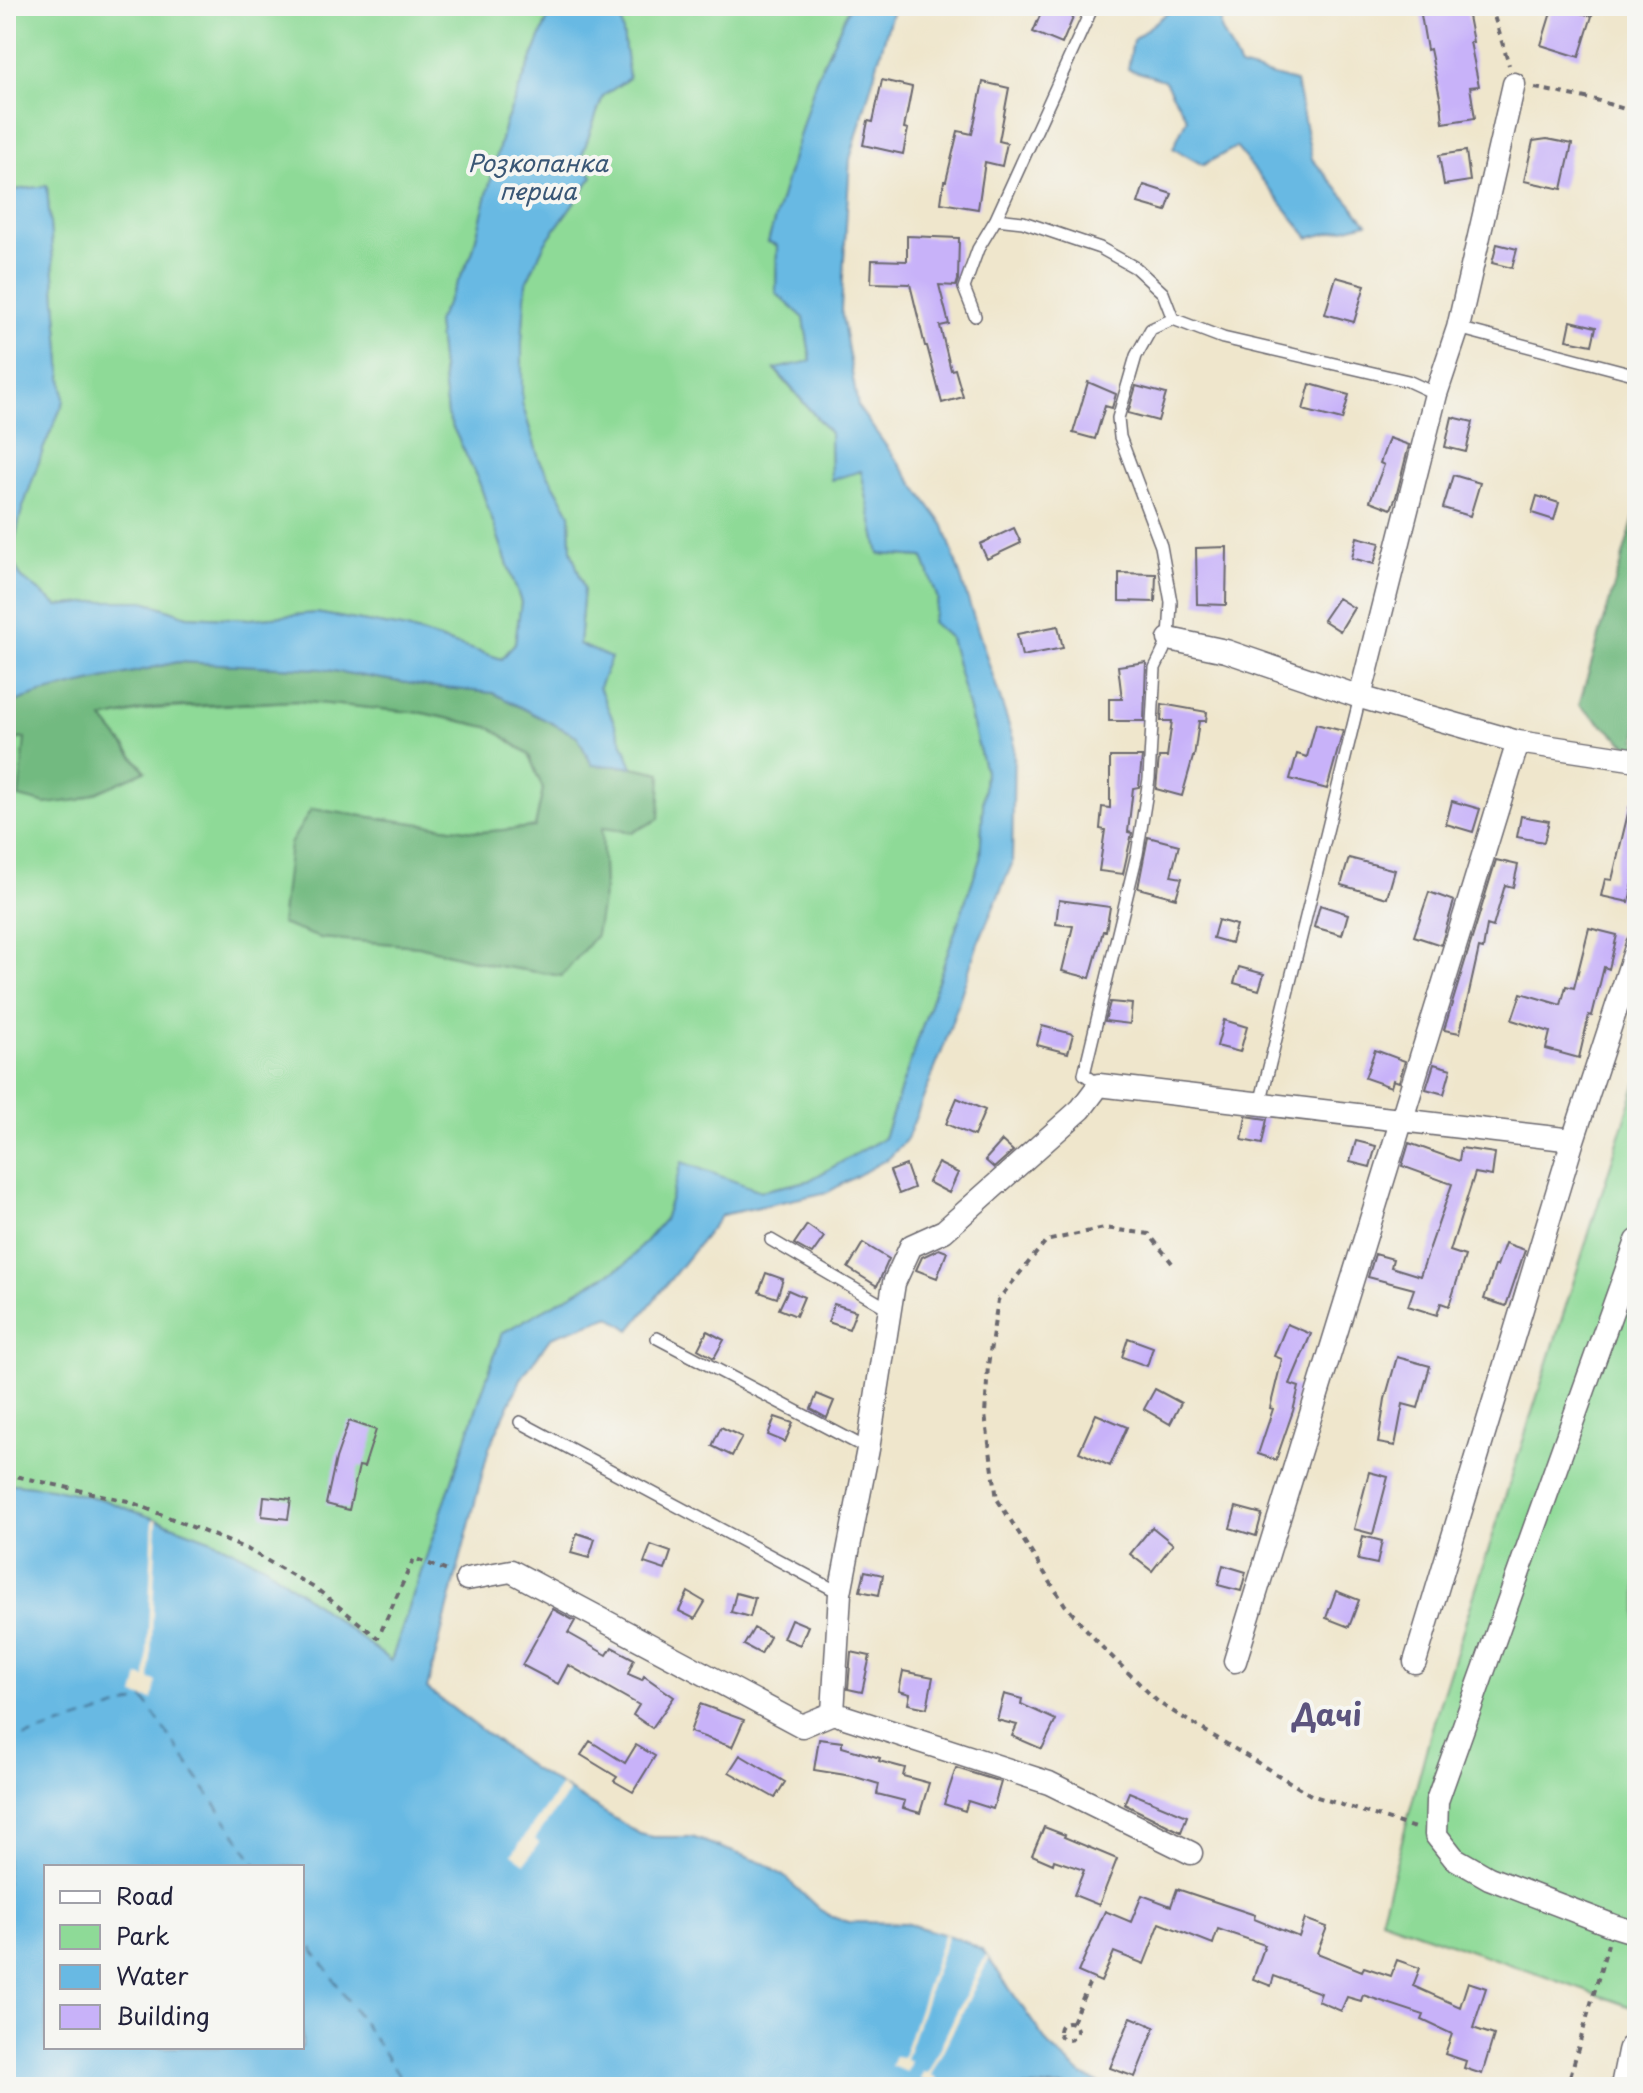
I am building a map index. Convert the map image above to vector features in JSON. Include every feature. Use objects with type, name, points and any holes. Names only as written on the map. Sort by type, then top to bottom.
[{"type":"highway","points":[[1630,2087],[1637,2052]]},
{"type":"street","points":[[1360,697],[1436,394],[1458,328],[1514,84]]},
{"type":"street","points":[[1169,639],[1226,651],[1360,697],[1518,742],[1637,760]]},
{"type":"street","points":[[1235,1661],[1518,742]]},
{"type":"street","points":[[1415,1662],[1573,1140],[1637,945]]},
{"type":"street","points":[[833,1713],[840,1593],[868,1449],[894,1283],[911,1246],[944,1231],[1081,1109],[1099,1085],[1573,1140]]},
{"type":"street","points":[[1637,1241],[1437,1801],[1436,1835],[1454,1858],[1489,1878],[1637,1933]]},
{"type":"street","points":[[467,1579],[511,1571],[802,1726],[833,1713],[1049,1783],[1191,1853]]},
{"type":"lane","points":[[975,316],[964,288],[978,249],[996,219],[1093,6]]},
{"type":"lane","points":[[996,219],[1023,222],[1100,248],[1136,268],[1163,293],[1173,319]]},
{"type":"lane","points":[[1099,1085],[1084,1074],[1137,854],[1149,779],[1155,668],[1169,639],[1171,602],[1161,546],[1120,437],[1118,418],[1136,356],[1151,329],[1173,319],[1223,338],[1408,381],[1436,394]]},
{"type":"lane","points":[[1458,328],[1637,375]]},
{"type":"lane","points":[[1260,1104],[1360,697]]},
{"type":"lane","points":[[771,1240],[889,1309]]},
{"type":"lane","points":[[657,1338],[868,1449]]},
{"type":"lane","points":[[520,1422],[840,1593]]},
{"type":"path","points":[[1491,6],[1514,84],[1596,100],[1637,113]]},
{"type":"path","points":[[1172,1263],[1149,1234],[1104,1228],[1046,1241],[998,1300],[988,1365],[985,1415],[997,1499],[1065,1605],[1159,1703],[1311,1795],[1436,1835]]},
{"type":"path","points":[[6,1474],[128,1501],[247,1549],[318,1590],[378,1638],[414,1558],[467,1579]]},
{"type":"path","points":[[1567,2087],[1614,1926]]},
{"type":"path","points":[[1072,2022],[1089,1984]]},
{"type":"path","points":[[1066,2022],[1072,2022],[1076,2026],[1076,2035],[1069,2040],[1063,2039],[1059,2028],[1066,2022]]},
{"type":"green space","points":[[6,6],[553,6],[505,124],[472,254],[437,323],[447,415],[479,482],[521,603],[515,643],[502,659],[407,629],[316,613],[251,619],[187,616],[144,601],[58,606],[21,577],[11,558],[21,513],[64,401],[47,186],[6,191]]},
{"type":"green space","points":[[635,6],[850,6],[816,79],[768,242],[777,245],[776,293],[804,318],[811,362],[775,370],[830,433],[831,479],[861,471],[879,554],[923,557],[938,599],[932,621],[950,638],[985,771],[980,859],[884,1138],[808,1181],[760,1191],[682,1163],[664,1220],[626,1264],[502,1333],[391,1661],[264,1565],[212,1540],[101,1499],[6,1483],[6,741],[25,738],[145,770],[102,719],[152,709],[296,701],[423,713],[492,728],[529,755],[543,789],[535,827],[481,832],[311,809],[320,938],[419,946],[492,965],[562,976],[604,889],[601,827],[633,832],[661,773],[633,767],[579,645],[584,588],[571,550],[570,513],[539,459],[522,403],[526,283],[545,243],[593,176],[580,161],[603,96],[629,78],[621,18]]},
{"type":"green space","points":[[1637,508],[1637,753],[1579,705]]},
{"type":"green space","points":[[178,662],[321,669],[425,686],[493,693],[577,736],[592,765],[633,767],[661,773],[659,819],[633,832],[602,828],[604,889],[596,935],[562,976],[492,965],[419,946],[320,938],[281,924],[290,844],[311,809],[481,832],[535,827],[543,789],[529,755],[492,728],[423,713],[296,701],[152,708],[103,719],[145,771],[80,800],[46,804],[19,797],[25,738],[6,741],[6,705],[41,693]]},
{"type":"green space","points":[[1637,1082],[1637,2009],[1381,1919],[1433,1724]]},
{"type":"water","name":"Розкопанка перша","points":[[553,6],[635,6],[621,18],[629,78],[603,96],[580,161],[593,176],[545,243],[526,283],[522,342],[522,403],[539,459],[570,513],[571,550],[584,588],[579,644],[611,658],[599,687],[633,767],[592,765],[577,736],[493,693],[425,686],[321,669],[178,662],[41,693],[6,705],[6,191],[47,186],[64,401],[21,513],[11,558],[21,577],[58,606],[144,601],[187,616],[251,619],[316,613],[407,629],[502,659],[515,643],[521,602],[479,482],[447,415],[437,322],[472,254],[505,124]]},
{"type":"water","points":[[850,6],[894,6],[850,159],[841,310],[858,407],[944,526],[1014,741],[1012,864],[978,943],[944,1046],[907,1139],[889,1158],[828,1192],[722,1215],[630,1330],[610,1316],[551,1337],[521,1379],[489,1448],[427,1689],[532,1768],[640,1834],[692,1837],[766,1864],[832,1917],[849,1922],[905,1923],[963,1940],[983,1951],[1050,2047],[1082,2075],[1106,2087],[6,2087],[6,1483],[101,1499],[212,1540],[264,1565],[391,1661],[502,1333],[626,1264],[664,1220],[682,1162],[761,1191],[808,1181],[884,1138],[980,859],[985,771],[950,638],[932,622],[938,599],[923,557],[879,554],[861,471],[831,480],[830,433],[775,369],[811,361],[804,318],[776,293],[777,245],[768,242],[816,79]]},
{"type":"water","points":[[1176,6],[1221,6],[1221,29],[1240,67],[1296,82],[1312,159],[1367,223],[1309,238],[1236,147],[1203,165],[1173,148],[1187,118],[1164,80],[1128,69],[1133,40]]},
{"type":"pier","points":[[153,1519],[157,1520],[150,1679],[156,1681],[153,1700],[134,1695],[139,1676],[146,1678]]},
{"type":"pier","points":[[561,1786],[569,1792],[535,1839],[539,1843],[525,1863],[512,1854]]},
{"type":"pier","points":[[944,1934],[948,1935],[906,2059],[911,2061],[907,2072],[891,2066],[895,2056],[903,2057]]},
{"type":"pier","points":[[986,1955],[989,1959],[931,2075],[937,2079],[934,2086],[920,2079],[923,2072],[928,2073]]},
{"type":"building","points":[[1044,6],[1078,6],[1062,44],[1033,32]]},
{"type":"building","points":[[1466,6],[1479,86],[1470,87],[1475,118],[1443,123],[1420,9]]},
{"type":"building","points":[[1553,6],[1592,16],[1579,57],[1541,45]]},
{"type":"building","points":[[882,80],[912,87],[904,128],[908,129],[903,154],[863,145],[868,121],[873,122]]},
{"type":"building","points":[[983,82],[1009,88],[999,141],[1007,143],[1002,166],[985,162],[978,209],[941,203],[958,131],[972,134]]},
{"type":"building","points":[[1547,139],[1572,144],[1562,189],[1524,181],[1533,141]]},
{"type":"building","points":[[1466,151],[1470,181],[1444,185],[1439,155]]},
{"type":"building","points":[[1144,185],[1172,194],[1166,211],[1138,203]]},
{"type":"building","points":[[907,236],[959,238],[956,286],[939,285],[949,324],[940,326],[951,370],[955,369],[963,397],[942,403],[910,284],[871,283],[872,260],[907,261]]},
{"type":"building","points":[[1497,244],[1517,249],[1512,268],[1492,263]]},
{"type":"building","points":[[1336,277],[1365,285],[1354,322],[1325,314]]},
{"type":"building","points":[[1571,321],[1596,327],[1592,345],[1567,340]]},
{"type":"building","points":[[1088,382],[1116,394],[1112,408],[1105,406],[1095,439],[1073,433]]},
{"type":"building","points":[[1310,384],[1349,395],[1342,420],[1303,410]]},
{"type":"building","points":[[1136,386],[1166,394],[1158,421],[1128,413]]},
{"type":"building","points":[[1452,417],[1473,422],[1466,452],[1445,447]]},
{"type":"building","points":[[1389,438],[1409,445],[1391,509],[1370,501],[1384,465],[1380,463]]},
{"type":"building","points":[[1453,475],[1480,483],[1470,516],[1443,508]]},
{"type":"building","points":[[1537,496],[1559,503],[1554,520],[1532,513]]},
{"type":"building","points":[[1014,528],[1021,543],[987,559],[980,544]]},
{"type":"building","points":[[1357,537],[1380,543],[1374,564],[1352,558]]},
{"type":"building","points":[[1227,547],[1226,605],[1197,604],[1196,548]]},
{"type":"building","points":[[1119,573],[1156,574],[1155,602],[1119,601]]},
{"type":"building","points":[[1338,598],[1354,608],[1340,631],[1323,620]]},
{"type":"building","points":[[1058,626],[1063,648],[1022,656],[1017,634]]},
{"type":"building","points":[[1146,662],[1144,721],[1109,721],[1109,699],[1122,699],[1118,666]]},
{"type":"building","points":[[1162,704],[1207,712],[1206,721],[1199,721],[1194,757],[1182,796],[1156,789],[1159,757],[1167,757],[1172,721],[1161,721]]},
{"type":"building","points":[[1316,724],[1343,731],[1327,789],[1290,779],[1297,754],[1307,757]]},
{"type":"building","points":[[1110,757],[1142,757],[1139,787],[1133,788],[1128,832],[1132,833],[1123,874],[1099,871],[1105,830],[1100,829],[1102,807],[1110,808]]},
{"type":"building","points":[[1452,801],[1480,809],[1473,832],[1446,824]]},
{"type":"building","points":[[1631,801],[1637,802],[1637,865],[1629,902],[1601,896],[1605,879],[1612,880]]},
{"type":"building","points":[[1521,816],[1549,821],[1544,842],[1517,837]]},
{"type":"building","points":[[1148,837],[1179,845],[1171,876],[1182,878],[1176,898],[1138,888]]},
{"type":"building","points":[[1349,858],[1395,870],[1387,898],[1341,885]]},
{"type":"building","points":[[1496,860],[1518,865],[1513,887],[1505,885],[1493,927],[1487,925],[1460,1033],[1444,1030]]},
{"type":"building","points":[[1429,892],[1454,901],[1441,945],[1414,936]]},
{"type":"building","points":[[1059,900],[1110,907],[1106,931],[1103,931],[1090,978],[1062,971],[1073,926],[1056,924]]},
{"type":"building","points":[[1320,905],[1348,914],[1342,935],[1314,927]]},
{"type":"building","points":[[1218,920],[1236,925],[1231,943],[1213,938]]},
{"type":"building","points":[[1589,928],[1617,935],[1609,969],[1604,967],[1592,1016],[1589,1015],[1579,1058],[1546,1049],[1550,1032],[1512,1020],[1521,993],[1561,1005],[1566,986],[1574,988]]},
{"type":"building","points":[[1239,967],[1264,974],[1259,990],[1234,983]]},
{"type":"building","points":[[1110,1002],[1132,1004],[1130,1024],[1105,1021]]},
{"type":"building","points":[[1224,1020],[1247,1027],[1240,1052],[1217,1046]]},
{"type":"building","points":[[1042,1026],[1073,1034],[1068,1053],[1037,1045]]},
{"type":"building","points":[[1375,1050],[1405,1061],[1399,1082],[1393,1080],[1391,1087],[1365,1078]]},
{"type":"building","points":[[1434,1064],[1451,1069],[1444,1094],[1426,1089]]},
{"type":"building","points":[[957,1098],[985,1110],[974,1136],[946,1124]]},
{"type":"building","points":[[1246,1116],[1267,1119],[1262,1144],[1242,1140]]},
{"type":"building","points":[[1002,1141],[1013,1151],[994,1168],[985,1160]]},
{"type":"building","points":[[1356,1141],[1376,1146],[1370,1167],[1350,1162]]},
{"type":"building","points":[[1409,1143],[1459,1161],[1461,1148],[1495,1153],[1492,1176],[1475,1173],[1450,1251],[1465,1256],[1449,1306],[1441,1303],[1437,1315],[1408,1306],[1414,1289],[1368,1277],[1375,1254],[1393,1259],[1391,1267],[1420,1276],[1452,1184],[1402,1166]]},
{"type":"building","points":[[938,1163],[958,1173],[949,1193],[928,1182]]},
{"type":"building","points":[[906,1165],[914,1188],[899,1194],[890,1171]]},
{"type":"building","points":[[807,1225],[824,1237],[812,1254],[794,1244]]},
{"type":"building","points":[[863,1243],[889,1259],[877,1286],[848,1268]]},
{"type":"building","points":[[1505,1243],[1525,1250],[1506,1306],[1484,1299]]},
{"type":"building","points":[[939,1249],[947,1252],[937,1278],[916,1270],[922,1257]]},
{"type":"building","points":[[766,1273],[783,1279],[777,1298],[759,1292]]},
{"type":"building","points":[[788,1290],[804,1297],[796,1316],[779,1309]]},
{"type":"building","points":[[834,1304],[856,1311],[849,1329],[828,1322]]},
{"type":"building","points":[[1287,1324],[1311,1334],[1290,1384],[1299,1387],[1276,1460],[1258,1454],[1273,1409],[1270,1408],[1282,1359],[1274,1356]]},
{"type":"building","points":[[707,1331],[724,1340],[714,1358],[698,1349]]},
{"type":"building","points":[[1128,1338],[1153,1347],[1147,1366],[1122,1357]]},
{"type":"building","points":[[1397,1357],[1430,1366],[1418,1408],[1403,1404],[1395,1446],[1378,1443],[1385,1399]]},
{"type":"building","points":[[1155,1389],[1181,1403],[1170,1424],[1144,1409]]},
{"type":"building","points":[[817,1394],[834,1401],[827,1418],[811,1409]]},
{"type":"building","points":[[1096,1414],[1127,1427],[1110,1466],[1079,1452]]},
{"type":"building","points":[[775,1417],[793,1423],[785,1442],[768,1435]]},
{"type":"building","points":[[349,1421],[376,1430],[364,1467],[359,1466],[349,1510],[326,1504],[336,1458]]},
{"type":"building","points":[[721,1427],[742,1437],[732,1456],[712,1446]]},
{"type":"building","points":[[1369,1472],[1388,1477],[1373,1534],[1354,1529]]},
{"type":"building","points":[[264,1496],[291,1499],[288,1519],[262,1516]]},
{"type":"building","points":[[1236,1507],[1262,1514],[1256,1536],[1230,1528]]},
{"type":"building","points":[[1152,1527],[1173,1544],[1152,1571],[1130,1554]]},
{"type":"building","points":[[577,1533],[595,1539],[589,1558],[571,1553]]},
{"type":"building","points":[[1363,1536],[1382,1541],[1377,1564],[1358,1560]]},
{"type":"building","points":[[651,1545],[671,1552],[665,1570],[644,1563]]},
{"type":"building","points":[[1223,1565],[1246,1572],[1241,1591],[1218,1585]]},
{"type":"building","points":[[865,1571],[883,1575],[879,1595],[860,1591]]},
{"type":"building","points":[[1336,1591],[1359,1600],[1349,1627],[1326,1618]]},
{"type":"building","points":[[688,1592],[705,1602],[695,1619],[679,1611]]},
{"type":"building","points":[[736,1593],[755,1598],[750,1617],[731,1612]]},
{"type":"building","points":[[553,1609],[575,1621],[568,1633],[607,1655],[612,1647],[634,1659],[628,1674],[642,1680],[644,1676],[674,1697],[652,1728],[633,1715],[639,1705],[568,1665],[558,1684],[522,1665]]},
{"type":"building","points":[[791,1619],[808,1626],[800,1645],[783,1638]]},
{"type":"building","points":[[754,1628],[770,1637],[761,1654],[744,1645]]},
{"type":"building","points":[[851,1652],[870,1656],[862,1692],[848,1689]]},
{"type":"building","points":[[903,1671],[933,1677],[927,1708],[908,1704],[910,1694],[899,1691]]},
{"type":"building","points":[[1004,1694],[1022,1699],[1021,1704],[1056,1720],[1042,1749],[1012,1736],[1017,1725],[997,1720]]},
{"type":"building","points":[[700,1704],[744,1720],[732,1747],[690,1732]]},
{"type":"building","points":[[819,1739],[842,1742],[842,1747],[905,1768],[903,1776],[929,1783],[920,1813],[903,1808],[905,1801],[877,1794],[879,1784],[814,1770]]},
{"type":"building","points":[[590,1741],[625,1763],[636,1745],[655,1756],[633,1792],[614,1781],[617,1777],[581,1755]]},
{"type":"building","points":[[740,1755],[785,1782],[775,1798],[729,1772]]},
{"type":"building","points":[[956,1768],[1001,1782],[993,1809],[968,1801],[965,1811],[944,1804]]},
{"type":"building","points":[[1129,1792],[1187,1816],[1181,1832],[1124,1804]]},
{"type":"building","points":[[1044,1827],[1117,1859],[1099,1905],[1074,1895],[1084,1870],[1054,1860],[1053,1864],[1032,1855]]},
{"type":"building","points":[[1177,1889],[1255,1915],[1254,1919],[1299,1937],[1305,1919],[1327,1927],[1317,1953],[1362,1971],[1364,1967],[1391,1976],[1397,1960],[1420,1968],[1413,1986],[1460,2007],[1468,1982],[1486,1988],[1473,2028],[1494,2035],[1482,2074],[1464,2068],[1466,2061],[1445,2054],[1452,2034],[1422,2020],[1424,2015],[1363,1995],[1361,2001],[1347,1997],[1341,2011],[1318,2001],[1321,1993],[1274,1976],[1271,1986],[1253,1979],[1265,1945],[1218,1929],[1213,1944],[1160,1923],[1144,1964],[1114,1952],[1101,1982],[1078,1972],[1105,1911],[1131,1922],[1142,1895],[1171,1906]]},
{"type":"building","points":[[1131,2017],[1155,2027],[1135,2077],[1110,2068]]},
{"type":"ferry route","points":[[6,1743],[144,1699],[257,1865]]},
{"type":"ferry route","points":[[304,1936],[407,2087]]},
{"type":"district","name":"Дачі","points":[[1327,1713]]}]
